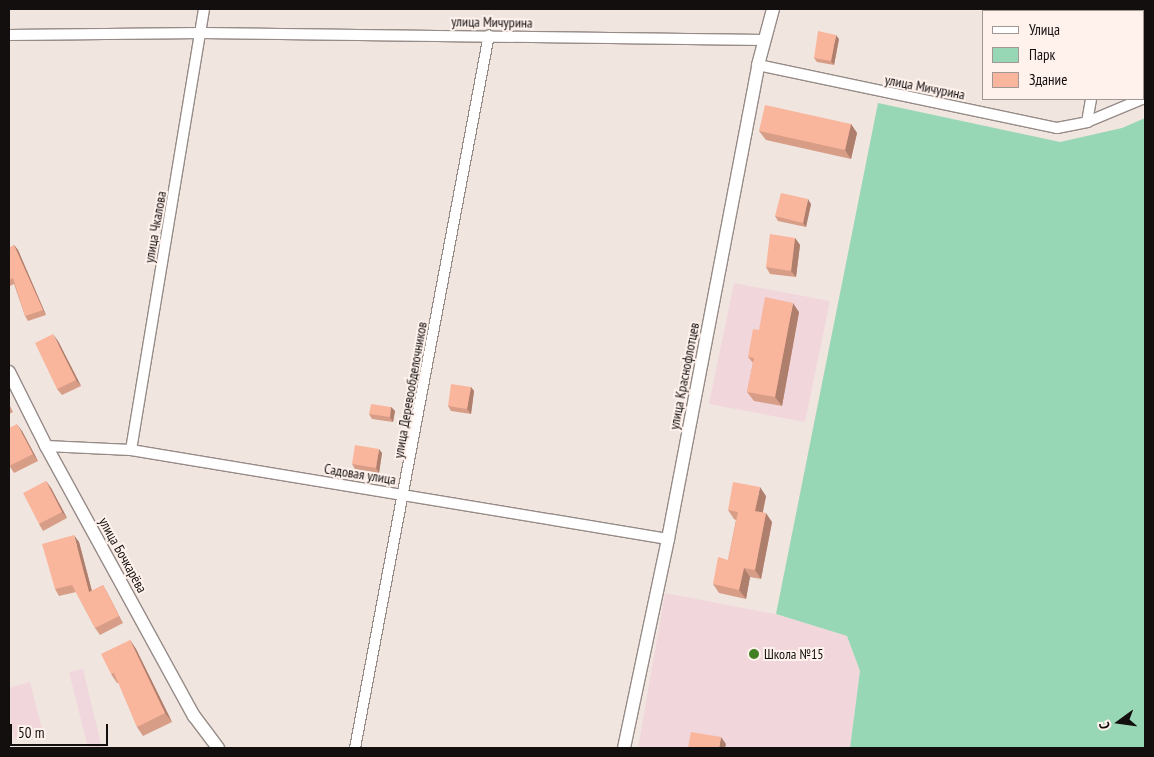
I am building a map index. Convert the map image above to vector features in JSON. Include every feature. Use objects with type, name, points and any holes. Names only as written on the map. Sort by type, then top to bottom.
[{"type":"street","name":"улица Чкалова","points":[[131,450],[202,33],[204,9]]},
{"type":"street","name":"улица Краснофлотцев","points":[[624,748],[668,539],[758,65],[773,9]]},
{"type":"street","name":"улица Мичурина","points":[[9,35],[202,33],[489,35],[764,40]]},
{"type":"street","name":"улица Деревообделочников","points":[[355,748],[405,496],[489,35]]},
{"type":"street","name":"улица Мичурина","points":[[758,65],[1057,128],[1087,122],[1138,100]]},
{"type":"street","points":[[1087,122],[1091,100]]},
{"type":"street","name":"улица Бочкарёва","points":[[9,372],[46,446],[194,716],[218,748]]},
{"type":"street","name":"Садовая улица","points":[[46,446],[131,450],[668,539]]},
{"type":"shaded area","points":[[734,283],[830,301],[805,422],[709,404]]},
{"type":"shaded area","name":"Школа №15","points":[[665,593],[775,614],[847,636],[860,671],[850,748],[638,748]]},
{"type":"shaded area","points":[[83,669],[102,748],[88,748],[69,672]]},
{"type":"shaded area","points":[[30,682],[43,733],[15,740],[9,714],[9,688]]},
{"type":"green space","points":[[878,103],[1060,142],[1122,128],[1145,118],[1145,748],[850,748],[860,671],[847,636],[776,614]]},
{"type":"building","points":[[818,31],[836,35],[831,61],[814,58]]},
{"type":"building","points":[[765,105],[851,124],[845,150],[759,131]]},
{"type":"building","points":[[781,193],[808,199],[803,223],[775,216]]},
{"type":"building","points":[[770,234],[795,238],[791,271],[766,267]]},
{"type":"building","points":[[14,245],[43,310],[25,316],[13,278],[9,280],[9,248]]},
{"type":"building","points":[[765,297],[793,303],[775,397],[747,392],[754,358],[748,357],[753,329],[759,330]]},
{"type":"building","points":[[53,334],[76,380],[57,389],[35,343]]},
{"type":"building","points":[[451,384],[471,387],[467,409],[448,406]]},
{"type":"building","points":[[371,404],[391,407],[390,417],[369,414]]},
{"type":"building","points":[[17,424],[33,454],[9,466],[9,428]]},
{"type":"building","points":[[355,445],[379,449],[376,468],[352,464]]},
{"type":"building","points":[[46,481],[62,512],[39,524],[23,493]]},
{"type":"building","points":[[733,482],[760,487],[755,511],[766,513],[755,570],[744,568],[739,590],[713,584],[718,557],[728,560],[738,512],[728,510]]},
{"type":"building","points":[[74,535],[89,592],[103,585],[119,616],[95,628],[72,585],[55,589],[42,544]]},
{"type":"building","points":[[130,640],[165,713],[137,727],[114,673],[111,674],[101,654]]},
{"type":"building","points":[[691,732],[721,737],[719,748],[688,748]]},
{"type":"place","name":"Школа №15","points":[[754,654]]}]
